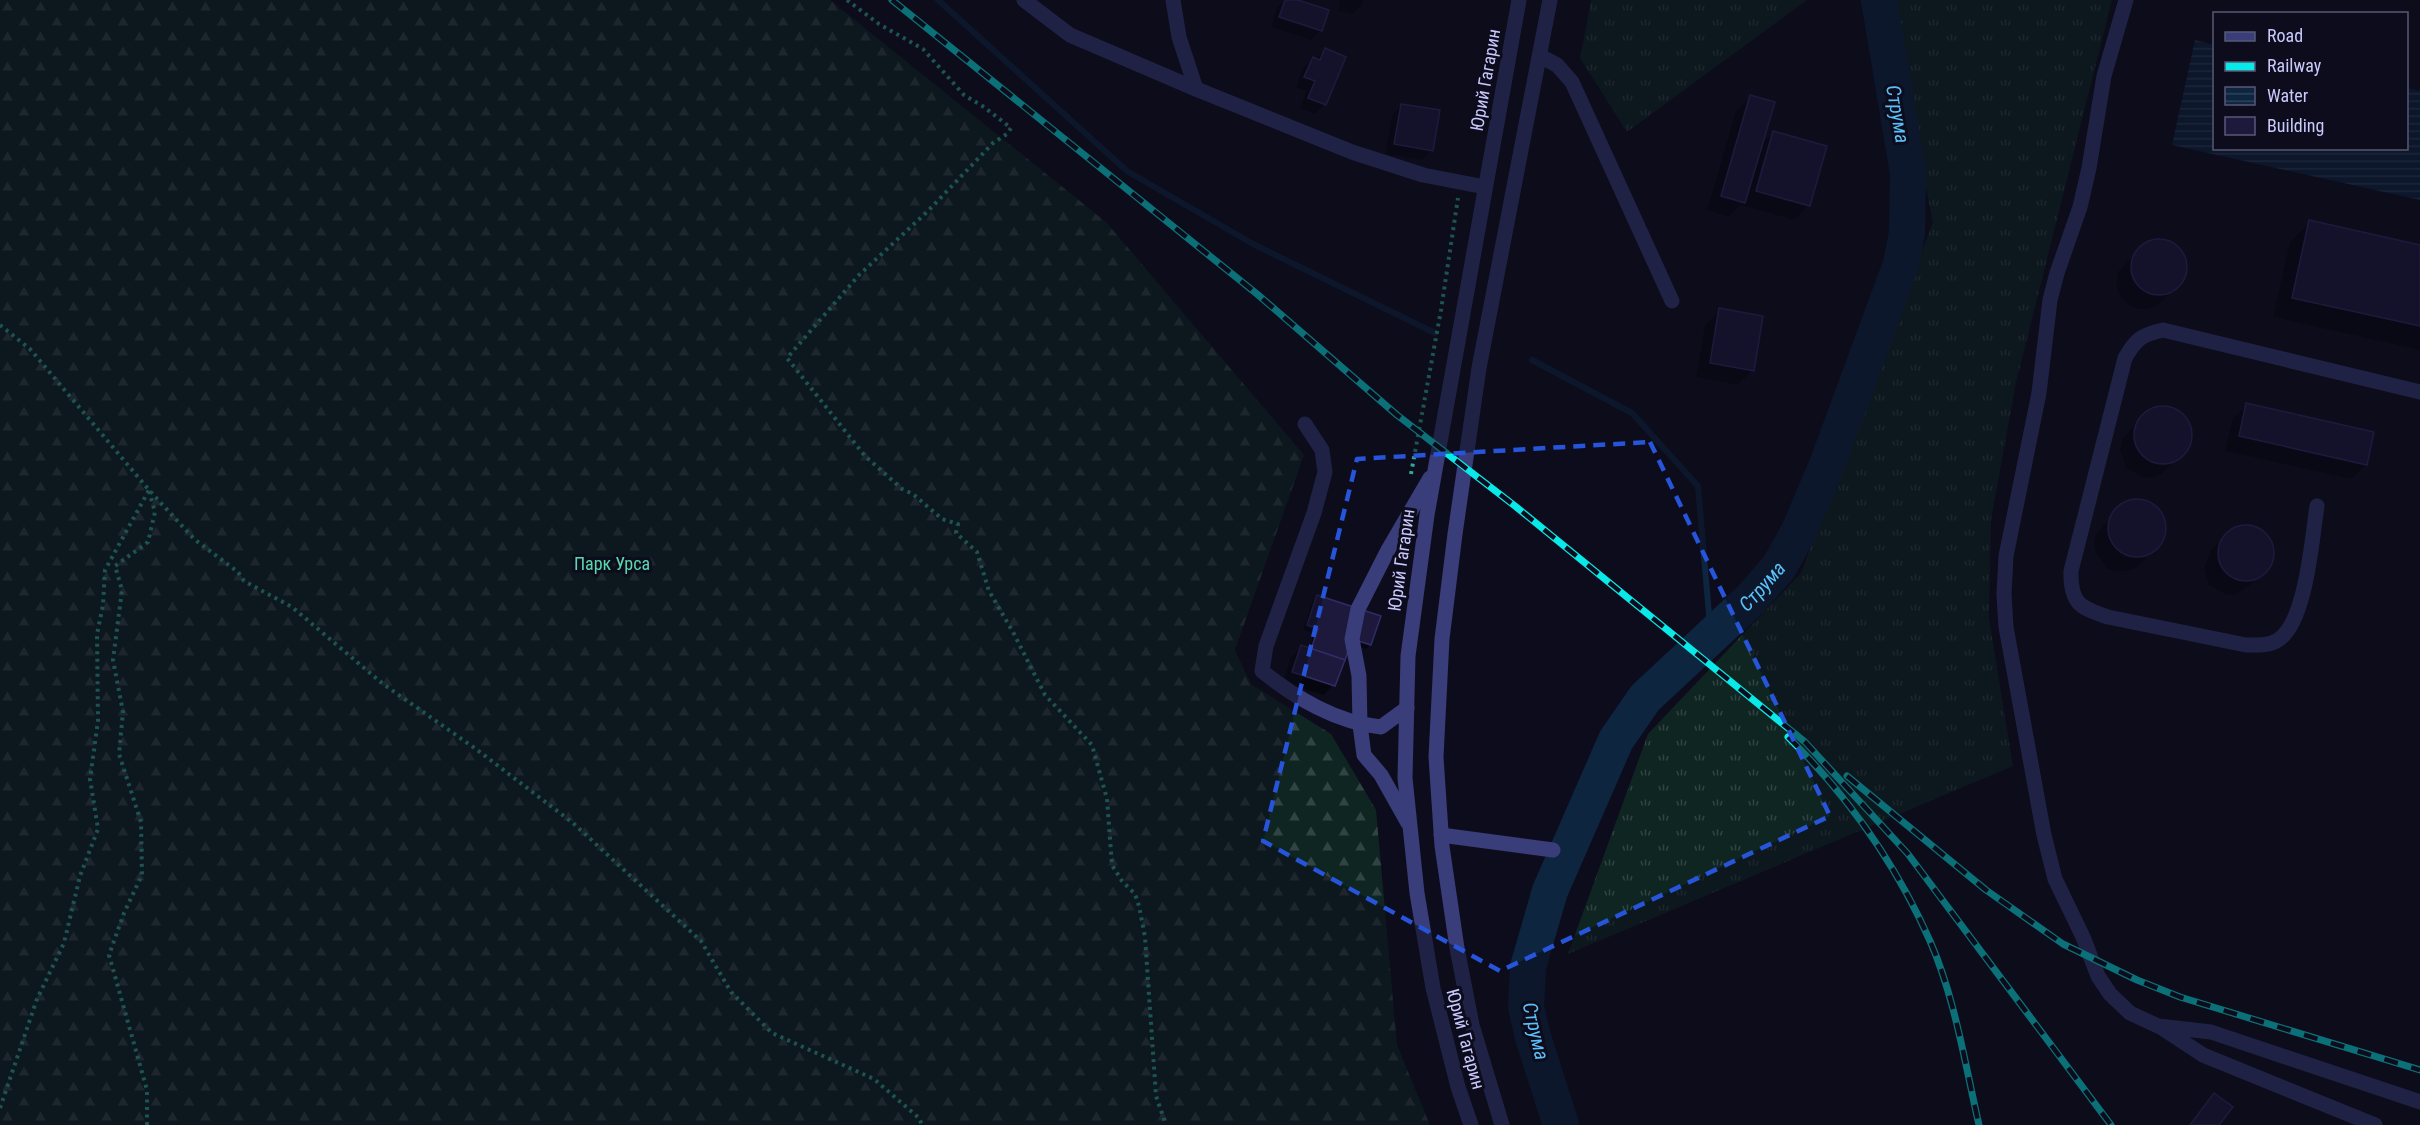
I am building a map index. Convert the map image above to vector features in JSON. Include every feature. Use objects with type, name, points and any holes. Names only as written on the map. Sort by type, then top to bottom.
[{"type":"street","points":[[1024,0],[1070,35],[1196,89],[1352,152],[1423,175],[1485,187]]},
{"type":"street","points":[[1173,0],[1179,37],[1196,89]]},
{"type":"street","name":"Юрий Гагарин","points":[[1471,1125],[1458,1087],[1433,988],[1417,893],[1405,778],[1408,656],[1426,515],[1519,0]]},
{"type":"street","name":"Юрий Гагарин","points":[[1502,1125],[1472,1025],[1457,948],[1441,835],[1436,757],[1442,639],[1479,368],[1550,0]]},
{"type":"street","points":[[2126,0],[2104,76],[2089,168],[2080,207],[2050,300],[2039,393],[2006,556],[2004,594],[2009,648],[2044,836],[2055,879],[2083,937],[2098,976],[2110,994],[2130,1013],[2158,1026],[2203,1055],[2375,1125]]},
{"type":"street","points":[[1540,56],[1557,65],[1572,82],[1672,301]]},
{"type":"street","points":[[2317,506],[2299,610],[2291,627],[2278,640],[2264,645],[2246,645],[2108,617],[2090,611],[2077,603],[2070,590],[2071,571],[2125,358],[2134,342],[2147,333],[2163,330],[2420,392]]},
{"type":"street","points":[[1305,424],[1323,450],[1325,472],[1314,513],[1266,646],[1262,671],[1282,687],[1360,725],[1381,727],[1407,708]]},
{"type":"street","points":[[1410,828],[1381,775],[1364,755],[1360,725],[1359,676],[1352,639],[1358,609],[1388,550],[1435,470]]},
{"type":"street","points":[[1441,835],[1553,850]]},
{"type":"street","points":[[2158,1026],[2211,1032],[2420,1102]]},
{"type":"path","points":[[847,0],[879,24],[923,49],[964,94],[1011,128],[1007,134],[993,143],[928,211],[859,276],[787,358],[865,456],[902,489],[913,494],[942,519],[958,524],[956,533],[977,552],[989,591],[1045,695],[1092,745],[1107,799],[1112,865],[1122,881],[1135,894],[1141,916],[1151,1002],[1156,1096],[1166,1125]]},
{"type":"path","points":[[1411,481],[1441,310],[1460,182]]},
{"type":"path","points":[[0,326],[30,349],[149,490],[194,539],[238,572],[244,580],[292,607],[383,684],[476,749],[573,823],[701,941],[731,992],[772,1033],[874,1079],[919,1118],[922,1125]]},
{"type":"path","points":[[0,1108],[37,999],[64,943],[80,876],[98,830],[90,779],[98,721],[97,634],[103,605],[105,570],[149,490]]},
{"type":"path","points":[[147,1125],[147,1090],[109,955],[124,913],[142,876],[141,822],[119,754],[123,712],[113,660],[123,590],[115,566],[148,542],[154,512],[149,490]]},
{"type":"highlighted area","points":[[1650,442],[1830,816],[1500,971],[1263,841],[1357,459]]},
{"type":"green space","name":"Парк Урса","points":[[0,0],[830,0],[1106,222],[1304,455],[1235,650],[1251,684],[1331,734],[1376,810],[1397,1045],[1430,1125],[0,1125]]},
{"type":"green space","points":[[1591,0],[1807,0],[1627,132],[1580,58]]},
{"type":"green space","points":[[1887,0],[2112,0],[2016,383],[1991,520],[1989,618],[2013,766],[1568,954],[1648,734],[1801,573],[1933,222]]},
{"type":"water","points":[[2195,40],[2213,45],[2213,150],[2408,150],[2408,88],[2420,91],[2420,200],[2172,145]]},
{"type":"building","points":[[1285,0],[1298,0],[1329,10],[1322,31],[1279,17]]},
{"type":"building","points":[[1325,48],[1346,57],[1326,105],[1308,98],[1315,81],[1304,77],[1313,57],[1320,60]]},
{"type":"building","points":[[1750,95],[1775,102],[1745,203],[1721,196]]},
{"type":"building","points":[[1401,104],[1440,110],[1433,151],[1394,144]]},
{"type":"building","points":[[1773,131],[1827,146],[1810,206],[1756,191]]},
{"type":"building","points":[[2309,220],[2420,245],[2420,326],[2292,298]]},
{"type":"building","points":[[2153,239],[2165,239],[2175,243],[2183,251],[2187,267],[2183,283],[2175,291],[2165,295],[2153,295],[2143,291],[2135,283],[2131,273],[2131,261],[2135,251],[2143,243]]},
{"type":"building","points":[[1719,308],[1763,316],[1754,371],[1710,363]]},
{"type":"building","points":[[2246,403],[2374,432],[2367,465],[2239,436]]},
{"type":"building","points":[[2163,406],[2174,408],[2187,419],[2192,435],[2190,446],[2179,459],[2163,464],[2152,462],[2139,451],[2134,435],[2136,424],[2147,411]]},
{"type":"building","points":[[2137,499],[2148,501],[2161,512],[2166,528],[2164,539],[2153,552],[2137,557],[2126,555],[2113,544],[2108,528],[2110,517],[2121,504]]},
{"type":"building","points":[[2246,525],[2257,527],[2266,533],[2272,542],[2274,553],[2272,564],[2266,573],[2257,579],[2246,581],[2235,579],[2226,573],[2220,564],[2218,553],[2220,542],[2226,533],[2235,527]]},
{"type":"building","points":[[1317,595],[1381,616],[1371,645],[1352,639],[1345,660],[1311,649],[1318,629],[1307,625]]},
{"type":"building","points":[[1301,645],[1345,660],[1335,686],[1292,672]]},
{"type":"building","points":[[2214,1093],[2233,1107],[2219,1125],[2190,1125]]},
{"type":"waterway","points":[[938,0],[1127,171],[1253,244],[1435,333]]},
{"type":"waterway","name":"Струма","points":[[1561,1125],[1533,1037],[1526,1007],[1528,967],[1550,891],[1616,740],[1645,698],[1750,600],[1779,567],[1799,531],[1827,465],[1901,264],[1907,233],[1908,173],[1879,0]]},
{"type":"waterway","points":[[1532,360],[1632,413],[1698,486],[1711,638]]},
{"type":"railway","points":[[892,0],[1257,294],[1397,415],[1515,506],[1805,742],[1908,854],[2111,1125]]},
{"type":"railway","points":[[1788,737],[1831,783],[1869,832],[1917,913],[1946,985],[1959,1032],[1979,1125]]},
{"type":"railway","points":[[1847,776],[1986,890],[2063,944],[2137,980],[2180,997],[2420,1070]]}]
